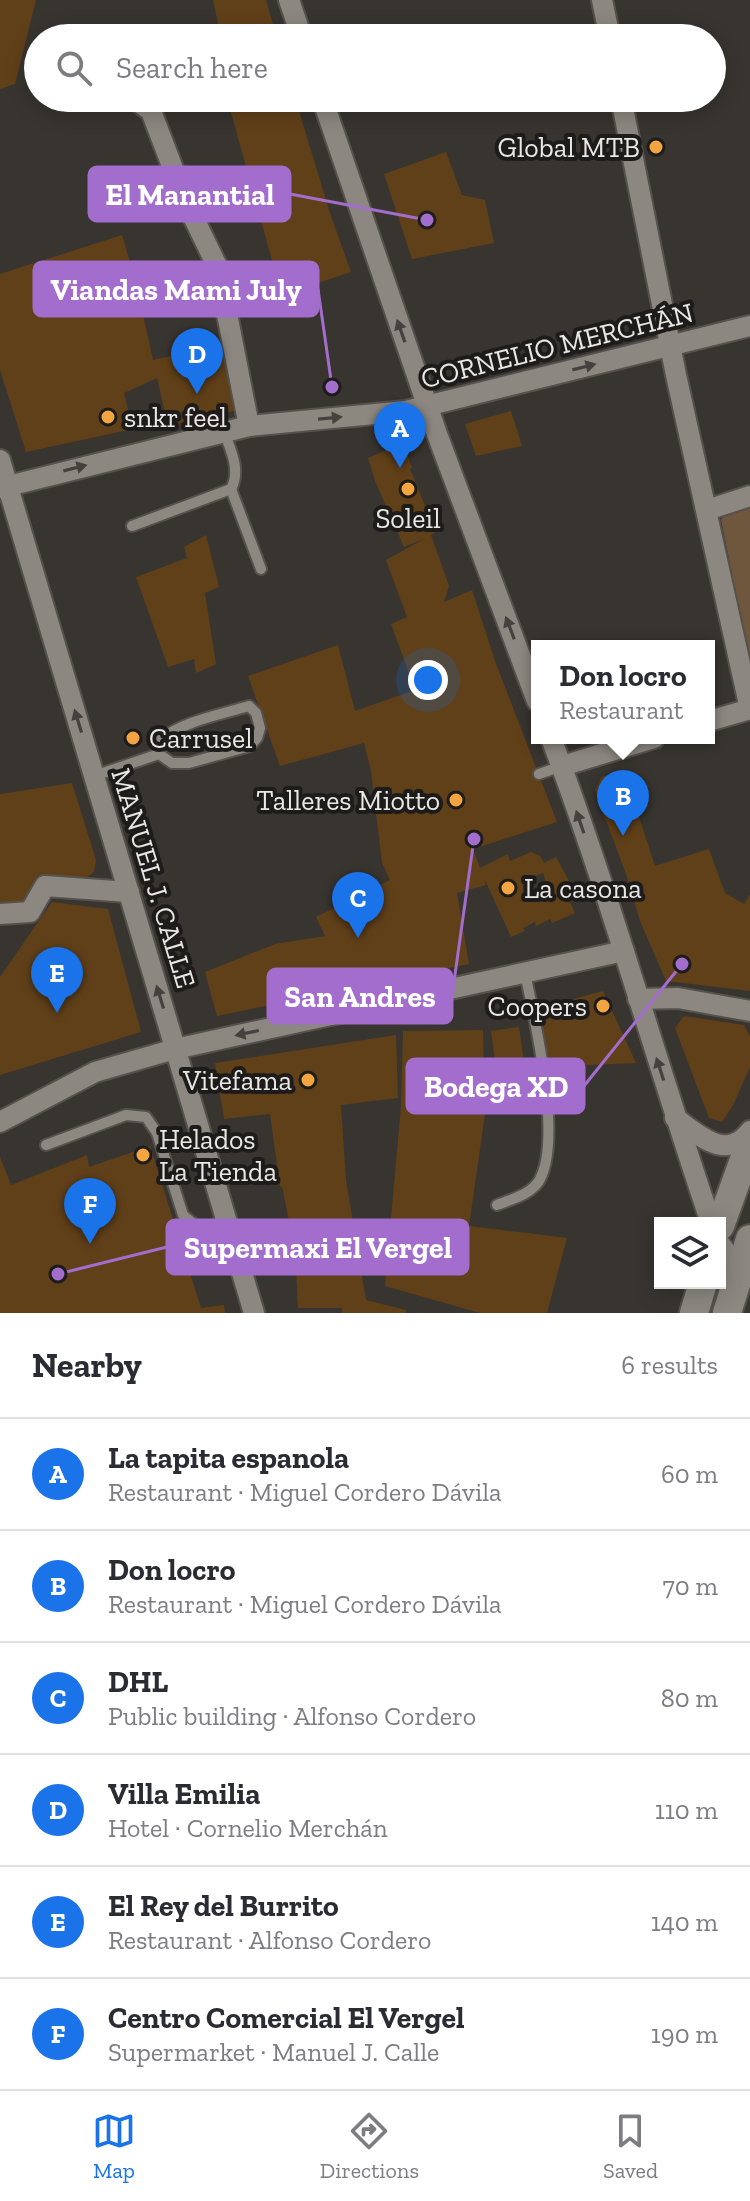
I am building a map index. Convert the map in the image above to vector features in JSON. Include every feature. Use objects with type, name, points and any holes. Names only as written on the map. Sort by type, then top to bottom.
[{"type":"main road","points":[[723,1217],[750,1143]]},
{"type":"main road","points":[[727,1313],[745,1278],[750,1239]]},
{"type":"main road","points":[[694,1313],[701,1289]]},
{"type":"street","points":[[289,0],[297,24]]},
{"type":"street","points":[[602,0],[607,24]]},
{"type":"street","points":[[151,112],[185,200],[218,268],[249,426]]},
{"type":"street","points":[[327,112],[427,406],[531,685]]},
{"type":"street","points":[[624,112],[670,346],[750,709],[715,719]]},
{"type":"street","name":"CORNELIO MERCHÁN","points":[[4,486],[249,426],[406,411],[750,326]]},
{"type":"street","name":"MANUEL J. CALLE","points":[[0,460],[4,486],[254,1313]]},
{"type":"street","points":[[707,510],[750,496]]},
{"type":"street","points":[[553,744],[624,951],[709,1217]]},
{"type":"street","points":[[562,766],[634,744]]},
{"type":"street","points":[[0,914],[30,912],[45,886],[129,892]]},
{"type":"street","points":[[0,1122],[95,1072],[175,1049],[624,951]]},
{"type":"street","points":[[638,999],[678,998],[750,1011]]},
{"type":"street","points":[[675,1118],[718,1145],[730,1146],[744,1139],[750,1131]]},
{"type":"street","points":[[726,1252],[745,1278]]},
{"type":"lane","points":[[132,526],[231,489],[236,481],[234,458],[224,432]]},
{"type":"lane","points":[[231,489],[261,569]]},
{"type":"lane","points":[[249,706],[256,713],[260,728],[250,746],[189,763],[172,763],[159,754],[159,740],[172,731],[249,706]]},
{"type":"lane","points":[[94,776],[159,754]]},
{"type":"lane","points":[[539,774],[562,766]]},
{"type":"lane","points":[[497,1205],[524,1195],[538,1184],[548,1161],[549,1115],[525,973]]},
{"type":"lane","points":[[46,1145],[126,1115],[146,1117],[157,1133],[183,1215],[194,1224],[232,1240]]},
{"type":"shaded area","points":[[750,506],[750,661],[721,520],[725,513]]},
{"type":"building","points":[[0,0],[36,0],[30,24],[24,24],[24,48],[15,84],[0,89]]},
{"type":"building","points":[[213,0],[266,0],[273,24],[218,24]]},
{"type":"building","points":[[231,112],[299,112],[351,272],[285,294],[277,278]]},
{"type":"building","points":[[446,152],[462,195],[485,200],[494,243],[412,259],[384,174]]},
{"type":"building","points":[[122,235],[153,360],[223,344],[238,410],[168,426],[157,378],[124,393],[133,429],[26,452],[0,370],[0,274]]},
{"type":"building","points":[[511,411],[522,446],[476,456],[465,424]]},
{"type":"building","points":[[403,443],[410,469],[436,532],[431,535],[449,586],[444,602],[472,590],[495,661],[557,822],[473,849],[480,868],[508,854],[510,861],[531,852],[540,856],[544,863],[556,857],[569,881],[562,885],[575,913],[552,923],[550,919],[536,926],[535,922],[511,937],[484,878],[486,885],[457,893],[469,964],[217,1016],[205,972],[275,944],[325,936],[316,917],[390,880],[382,863],[371,771],[364,743],[280,766],[248,676],[338,645],[355,711],[415,690],[391,624],[407,617],[386,560],[424,539],[404,547],[368,458]],"holes":[[[543,873],[549,891],[533,898],[525,880]]]},
{"type":"building","points":[[206,535],[219,587],[205,593],[216,664],[196,673],[194,659],[168,667],[136,577],[187,558],[184,547]]},
{"type":"building","points":[[624,771],[655,866],[709,849],[725,893],[744,904],[750,894],[750,991],[666,981],[640,921],[595,790],[601,777]]},
{"type":"building","points":[[72,783],[96,860],[94,872],[86,878],[38,875],[25,900],[0,904],[0,794]]},
{"type":"building","points":[[52,902],[108,909],[141,1032],[0,1075],[0,977]]},
{"type":"building","points":[[603,991],[636,1063],[550,1069],[538,1004],[558,1003]]},
{"type":"building","points":[[684,1016],[744,1025],[750,1037],[750,1067],[722,1122],[709,1118],[675,1028]]},
{"type":"building","points":[[519,1027],[528,1090],[499,1092],[491,1031]]},
{"type":"building","points":[[483,1030],[485,1114],[469,1226],[567,1238],[547,1313],[480,1313],[385,1286],[401,1106],[403,1031]]},
{"type":"building","points":[[396,1035],[398,1098],[341,1105],[346,1180],[366,1300],[406,1310],[406,1313],[342,1313],[342,1308],[298,1308],[295,1251],[280,1187],[270,1114],[224,1119],[215,1063]]},
{"type":"building","points":[[150,1146],[201,1308],[224,1305],[225,1313],[0,1313],[0,1157],[11,1185],[87,1155],[89,1167]]},
{"type":"place","name":"Global MTB","points":[[656,147]]},
{"type":"place","name":"El Manantial","points":[[427,220]]},
{"type":"place","name":"Viandas Mami July","points":[[332,387]]},
{"type":"place","name":"Villa Emilia","points":[[197,394]]},
{"type":"place","name":"snkr feel","points":[[108,417]]},
{"type":"place","name":"La tapita espanola","points":[[400,468]]},
{"type":"place","name":"Soleil","points":[[408,489]]},
{"type":"place","name":"Carrusel","points":[[133,738]]},
{"type":"place","name":"Talleres Miotto","points":[[456,800]]},
{"type":"place","name":"Don locro","points":[[623,836]]},
{"type":"place","name":"San Andres","points":[[474,839]]},
{"type":"place","name":"La casona","points":[[508,888]]},
{"type":"place","name":"DHL","points":[[358,938]]},
{"type":"place","name":"Bodega XD","points":[[682,964]]},
{"type":"place","name":"Coopers","points":[[603,1006]]},
{"type":"place","name":"El Rey del Burrito","points":[[57,1013]]},
{"type":"place","name":"Vitefama","points":[[308,1080]]},
{"type":"place","name":"Helados La Tienda","points":[[143,1155]]},
{"type":"place","name":"Centro Comercial El Vergel","points":[[90,1244]]},
{"type":"place","name":"Supermaxi El Vergel","points":[[58,1274]]}]
